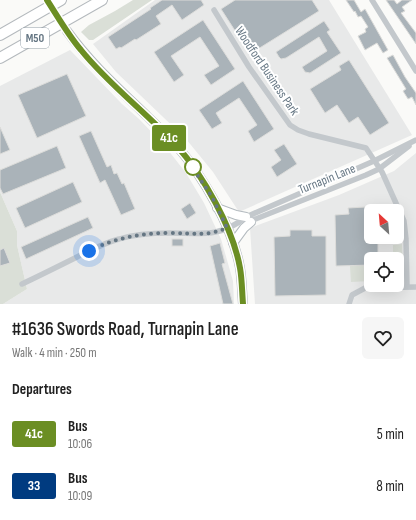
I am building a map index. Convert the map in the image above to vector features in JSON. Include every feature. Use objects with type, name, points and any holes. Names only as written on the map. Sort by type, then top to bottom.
[{"type":"highway","name":"M50","points":[[0,36],[60,0]]},
{"type":"highway","name":"M50","points":[[0,58],[102,0]]},
{"type":"main road","points":[[67,31],[81,51],[100,71],[176,145],[201,179],[217,208],[233,243],[240,268],[243,304]]},
{"type":"main road","points":[[217,208],[249,220],[233,243]]},
{"type":"street","points":[[372,0],[416,71]]},
{"type":"street","name":"Woodford Business Park","points":[[214,10],[249,67],[290,125],[309,134],[366,148],[379,169],[404,221],[406,238],[407,286]]},
{"type":"street","name":"Turnapin Lane","points":[[249,220],[416,140]]},
{"type":"street","name":"Turnapin Lane","points":[[22,284],[99,247],[120,239],[135,235],[170,233],[194,235],[207,234],[249,220],[379,169],[416,140]]},
{"type":"street","points":[[349,304],[352,295],[365,288],[416,287]]},
{"type":"shaded area","points":[[133,0],[152,0],[93,40],[89,40],[81,32],[89,25]]},
{"type":"shaded area","points":[[155,0],[329,0],[412,135],[239,212],[213,172],[186,139],[116,72],[93,44]]},
{"type":"shaded area","points":[[70,50],[164,145],[186,173],[204,203],[221,239],[233,281],[234,304],[3,304],[27,289],[17,245],[17,231],[0,192],[0,86]]},
{"type":"shaded area","points":[[416,153],[416,304],[255,304],[250,228],[339,195],[394,171]]},
{"type":"shaded area","points":[[0,192],[17,231],[17,245],[27,289],[3,304],[0,304]]},
{"type":"shaded area","points":[[402,244],[402,252],[393,252],[393,245]]},
{"type":"shaded area","points":[[364,265],[364,281],[351,282],[350,266]]},
{"type":"building","points":[[162,0],[201,0],[204,5],[182,20],[172,5],[156,16],[161,24],[136,40],[135,39],[121,48],[116,49],[108,37],[151,9],[150,8]]},
{"type":"building","points":[[235,0],[312,0],[319,11],[250,54],[221,9]]},
{"type":"building","points":[[346,0],[354,0],[361,12],[365,9],[388,50],[383,53],[377,43],[365,50],[358,36],[366,32],[365,29],[368,27],[361,16],[358,17]]},
{"type":"building","points":[[386,0],[394,0],[397,4],[402,0],[412,0],[402,7],[405,11],[401,13],[416,33],[416,44]]},
{"type":"building","points":[[203,20],[235,69],[211,85],[204,75],[219,66],[200,37],[171,56],[184,75],[174,82],[154,52]]},
{"type":"building","points":[[324,21],[330,30],[327,32],[341,53],[310,73],[305,72],[302,67],[327,51],[319,37],[286,58],[281,59],[279,57],[276,52]]},
{"type":"building","points":[[393,55],[416,93],[416,105],[412,97],[408,99],[403,91],[406,89],[387,58]]},
{"type":"building","points":[[349,60],[389,123],[370,135],[358,117],[349,123],[337,105],[325,113],[310,89],[341,70],[339,66]]},
{"type":"building","points":[[67,74],[86,116],[37,138],[18,95]]},
{"type":"building","points":[[243,81],[274,129],[254,142],[248,131],[257,125],[239,98],[216,113],[222,123],[212,129],[199,110]]},
{"type":"building","points":[[0,127],[10,150],[0,154]]},
{"type":"building","points":[[91,131],[107,167],[111,165],[114,174],[117,173],[122,184],[124,183],[135,209],[121,215],[105,180],[100,183],[79,136]]},
{"type":"building","points":[[284,144],[297,164],[277,177],[271,167],[281,160],[274,150]]},
{"type":"building","points":[[57,146],[66,168],[3,194],[0,188],[0,170]]},
{"type":"building","points":[[73,182],[82,202],[25,228],[16,208]]},
{"type":"building","points":[[190,203],[196,213],[187,219],[181,209]]},
{"type":"building","points":[[364,207],[364,244],[378,244],[378,252],[364,252],[364,265],[336,266],[335,215],[349,214],[348,208]]},
{"type":"building","points":[[88,217],[93,228],[26,259],[21,247]]},
{"type":"building","points":[[290,230],[312,230],[312,236],[326,236],[326,295],[275,296],[274,237],[290,236]]},
{"type":"building","points":[[172,239],[183,239],[183,246],[172,246]]},
{"type":"building","points":[[220,243],[225,263],[222,264],[233,304],[223,304],[210,246]]},
{"type":"building","points":[[4,248],[10,263],[0,266],[0,250]]},
{"type":"tunnel","points":[[47,0],[65,28]]},
{"type":"bus line","name":"41c","points":[[47,0],[81,51],[176,145],[201,179],[212,197],[231,236],[240,268],[243,304]]},
{"type":"route","points":[[89,251],[135,235],[170,233],[194,235],[217,232],[227,228],[212,197],[190,164],[193,167]]}]
